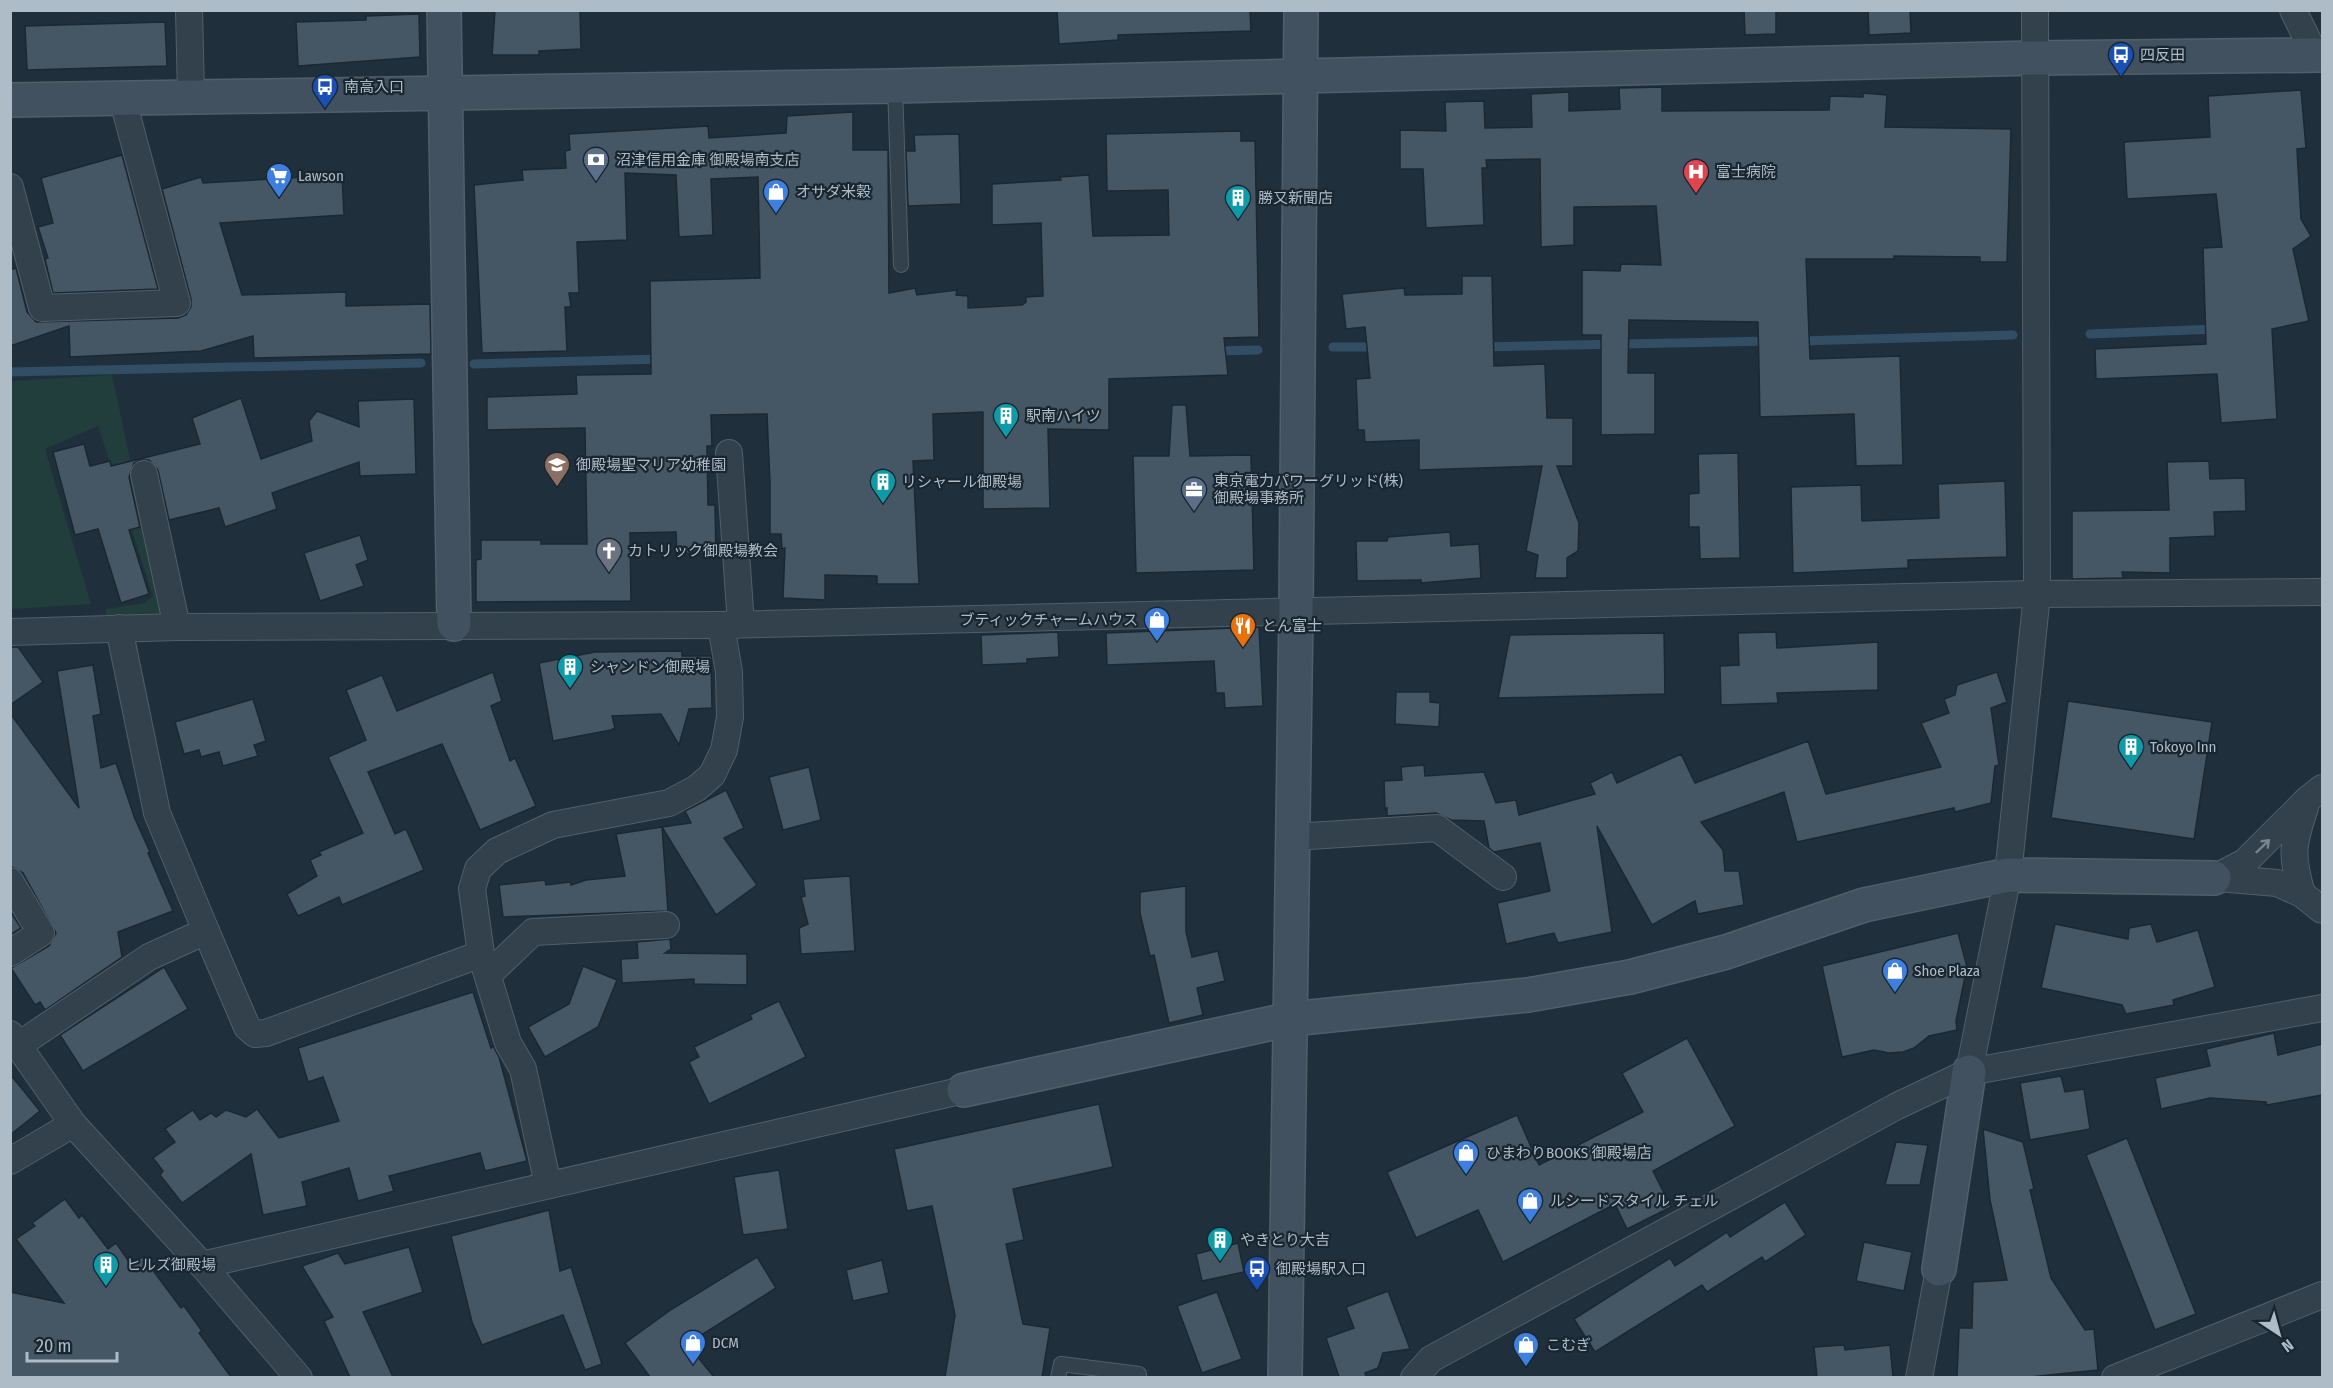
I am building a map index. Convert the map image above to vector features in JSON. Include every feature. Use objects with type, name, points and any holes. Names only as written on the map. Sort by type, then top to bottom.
[{"type":"street","points":[[189,10],[191,95]]},
{"type":"street","points":[[444,10],[454,624]]},
{"type":"street","points":[[1285,1377],[1296,610],[1301,10]]},
{"type":"street","points":[[1919,1377],[1939,1269],[1969,1072],[2008,875],[2037,594],[2035,10]]},
{"type":"street","points":[[10,100],[191,95],[895,86],[2034,58],[2319,55],[2293,10]]},
{"type":"street","points":[[10,187],[42,308],[177,303],[122,97]]},
{"type":"street","points":[[548,1185],[523,1069],[508,1043],[485,964],[472,890],[478,869],[497,851],[553,825],[669,803],[697,788],[712,775],[724,750],[730,717],[729,453]]},
{"type":"street","points":[[144,474],[177,627]]},
{"type":"street","points":[[10,632],[119,628],[454,624],[731,625],[2037,594],[2322,592]]},
{"type":"street","points":[[119,628],[157,813],[247,1027],[255,1034],[266,1033],[485,964],[534,932],[666,925]]},
{"type":"street","points":[[2214,878],[2245,862],[2315,793]]},
{"type":"street","points":[[2302,894],[2295,871],[2293,843],[2315,793]]},
{"type":"street","points":[[1293,837],[1437,828],[1503,877]]},
{"type":"street","points":[[202,1265],[964,1090],[1291,1020],[1528,995],[1630,977],[1726,952],[1864,905],[2008,875],[2252,879],[2277,883],[2302,894],[2322,910]]},
{"type":"street","points":[[10,881],[41,933],[10,953]]},
{"type":"street","points":[[206,931],[149,957],[15,1040],[72,1124],[202,1265],[299,1377]]},
{"type":"street","points":[[1427,1371],[1897,1106],[1969,1072],[2322,1008]]},
{"type":"street","points":[[10,1161],[72,1124]]},
{"type":"street","points":[[2115,1377],[2322,1295]]},
{"type":"lane","points":[[895,86],[901,265]]},
{"type":"lane","points":[[1058,1377],[1061,1364],[1139,1374],[1137,1377]]},
{"type":"green space","points":[[112,375],[164,618],[106,616],[106,609],[145,603],[153,596],[98,426],[45,449],[91,604],[11,609],[11,381]]},
{"type":"building","points":[[495,10],[580,10],[581,49],[539,51],[539,55],[492,55]]},
{"type":"building","points":[[1250,10],[1251,31],[1118,35],[1118,40],[1059,44],[1057,11]]},
{"type":"building","points":[[1744,10],[1776,10],[1776,34],[1745,35]]},
{"type":"building","points":[[1868,10],[1910,10],[1911,33],[1869,35]]},
{"type":"building","points":[[419,14],[420,57],[298,66],[296,22],[366,20],[366,16]]},
{"type":"building","points":[[165,22],[167,66],[27,70],[25,26]]},
{"type":"building","points":[[1662,87],[1662,111],[1829,110],[1830,96],[1863,97],[1863,93],[1887,95],[1885,127],[2011,129],[2007,262],[1980,262],[1980,257],[1894,256],[1894,259],[1806,259],[1810,359],[1900,356],[1903,465],[1856,466],[1854,414],[1760,417],[1758,322],[1629,320],[1628,373],[1655,373],[1655,434],[1601,435],[1601,335],[1582,335],[1582,270],[1620,271],[1621,264],[1661,265],[1656,206],[1574,207],[1574,245],[1541,247],[1540,159],[1486,160],[1487,168],[1482,168],[1484,225],[1426,228],[1423,169],[1400,169],[1400,130],[1446,131],[1445,102],[1484,101],[1485,128],[1532,127],[1531,94],[1569,92],[1569,111],[1620,109],[1619,88]]},
{"type":"building","points":[[2301,90],[2306,148],[2297,149],[2301,219],[2311,236],[2293,249],[2309,321],[2272,329],[2277,419],[2221,423],[2217,374],[2096,379],[2095,349],[2206,344],[2203,248],[2222,247],[2216,194],[2127,199],[2124,142],[2210,137],[2208,96]]},
{"type":"building","points":[[853,112],[853,150],[888,150],[889,293],[915,288],[917,295],[957,290],[956,295],[968,296],[968,308],[1022,305],[1026,302],[1026,297],[1043,296],[1041,223],[992,225],[992,184],[1061,180],[1060,177],[1089,175],[1093,236],[1169,235],[1168,190],[1107,191],[1106,134],[1241,131],[1241,141],[1255,141],[1259,337],[1224,338],[1228,375],[1109,379],[1109,430],[1048,429],[1050,508],[983,509],[983,412],[933,414],[934,460],[913,461],[919,584],[877,584],[877,576],[825,575],[825,600],[783,598],[785,548],[782,549],[781,534],[770,534],[767,414],[711,415],[712,446],[707,446],[708,505],[715,505],[716,554],[677,553],[676,532],[630,533],[631,601],[476,602],[476,560],[481,559],[481,540],[541,540],[541,544],[587,544],[585,428],[487,430],[487,397],[577,394],[576,375],[651,374],[650,281],[760,278],[758,177],[711,179],[713,235],[679,237],[676,175],[625,173],[627,240],[577,242],[579,293],[569,293],[571,307],[565,307],[567,351],[482,353],[474,185],[523,180],[522,170],[566,168],[565,151],[570,150],[569,134],[708,126],[709,138],[786,133],[787,116]]},
{"type":"building","points":[[959,134],[961,204],[908,206],[906,151],[915,151],[914,135]]},
{"type":"building","points":[[122,155],[158,289],[53,293],[45,259],[48,258],[38,227],[53,223],[41,178]]},
{"type":"building","points":[[342,175],[344,215],[220,223],[242,295],[346,292],[346,306],[430,304],[431,354],[254,358],[253,336],[201,351],[70,357],[69,326],[10,346],[10,270],[16,268],[27,312],[36,322],[178,318],[186,315],[191,307],[191,299],[162,189],[201,177],[203,183]]},
{"type":"building","points":[[1462,276],[1492,276],[1494,366],[1545,364],[1547,418],[1573,418],[1573,466],[1557,466],[1579,523],[1578,551],[1567,558],[1567,578],[1535,578],[1538,555],[1526,551],[1542,466],[1419,470],[1419,440],[1365,442],[1364,430],[1358,430],[1356,379],[1370,378],[1365,327],[1346,329],[1342,294],[1404,288],[1405,295],[1462,294]]},
{"type":"building","points":[[241,398],[261,459],[312,441],[309,421],[317,411],[359,427],[358,401],[414,399],[416,474],[360,476],[359,462],[272,493],[277,509],[225,527],[219,508],[169,520],[158,470],[149,460],[140,460],[134,463],[129,477],[140,527],[129,530],[149,594],[121,603],[98,529],[75,535],[53,452],[84,444],[90,466],[110,461],[111,466],[200,444],[192,418]]},
{"type":"building","name":"東京電力パワーグリッド(株) 御殿場事務所","points":[[1172,405],[1186,405],[1190,456],[1251,455],[1254,570],[1136,573],[1133,456],[1169,456]]},
{"type":"building","points":[[1738,453],[1740,558],[1700,559],[1699,527],[1689,527],[1689,494],[1699,493],[1698,454]]},
{"type":"building","points":[[2209,461],[2210,479],[2245,478],[2246,511],[2214,512],[2215,536],[2170,538],[2170,573],[2122,572],[2123,578],[2072,579],[2072,511],[2169,510],[2167,462]]},
{"type":"building","points":[[2005,481],[2007,557],[1908,560],[1908,568],[1793,573],[1791,487],[1861,485],[1862,521],[1939,518],[1938,484]]},
{"type":"building","points":[[1450,532],[1451,546],[1479,544],[1481,578],[1421,583],[1421,580],[1357,581],[1356,541],[1387,541],[1388,537]]},
{"type":"building","points":[[360,535],[368,560],[356,565],[364,586],[320,601],[304,553]]},
{"type":"building","points":[[1259,627],[1263,706],[1225,708],[1224,693],[1216,693],[1214,661],[1107,665],[1106,633]]},
{"type":"building","points":[[1058,632],[1059,657],[1027,659],[1027,663],[982,665],[981,635]]},
{"type":"building","points":[[1776,632],[1777,648],[1878,642],[1878,690],[1777,693],[1778,703],[1721,705],[1720,666],[1739,665],[1738,633]]},
{"type":"building","points":[[1664,633],[1665,694],[1498,698],[1510,635]]},
{"type":"building","points":[[10,647],[18,647],[43,682],[10,705]]},
{"type":"building","points":[[682,651],[682,656],[711,656],[712,708],[689,709],[679,745],[661,714],[612,716],[615,728],[611,730],[553,741],[539,663],[595,652]]},
{"type":"building","points":[[93,665],[101,714],[93,716],[101,768],[116,763],[135,819],[150,852],[148,853],[173,911],[118,932],[122,957],[45,1010],[40,1002],[35,1005],[11,968],[49,946],[56,933],[23,873],[10,866],[10,713],[79,808],[57,671]]},
{"type":"building","points":[[493,672],[502,701],[491,706],[510,761],[515,758],[536,806],[480,830],[442,744],[368,772],[395,834],[406,829],[424,870],[342,905],[339,897],[298,916],[287,894],[317,876],[310,860],[321,855],[319,852],[363,833],[328,757],[366,740],[346,690],[382,675],[397,711]]},
{"type":"building","points":[[1997,672],[2007,702],[1991,708],[1999,765],[1995,766],[1991,803],[1955,812],[1954,808],[1797,842],[1784,792],[1701,822],[1723,850],[1725,871],[1739,871],[1744,905],[1698,914],[1695,901],[1652,925],[1597,826],[1612,932],[1558,943],[1554,933],[1506,944],[1497,903],[1550,891],[1540,843],[1494,852],[1489,848],[1484,821],[1451,820],[1436,813],[1387,816],[1387,808],[1385,809],[1384,781],[1402,780],[1401,767],[1424,765],[1425,776],[1484,772],[1496,803],[1516,800],[1519,815],[1595,794],[1590,783],[1612,772],[1617,783],[1681,754],[1695,783],[1808,741],[1826,794],[1941,767],[1921,723],[1949,713],[1944,699],[1955,695],[1957,685]]},
{"type":"building","points":[[1396,692],[1430,692],[1430,702],[1440,703],[1439,727],[1395,724]]},
{"type":"building","points":[[253,699],[266,741],[254,745],[258,756],[223,766],[219,752],[201,757],[199,750],[184,754],[175,722]]},
{"type":"building","name":"Tokoyo Inn","points":[[2068,701],[2212,722],[2194,839],[2051,818]]},
{"type":"building","points":[[809,767],[821,820],[783,830],[769,777]]},
{"type":"building","points":[[726,790],[744,828],[724,838],[757,885],[716,915],[662,827],[691,823],[685,811]]},
{"type":"building","points":[[662,827],[668,911],[503,917],[499,885],[545,880],[546,885],[570,882],[571,885],[586,880],[625,876],[616,834]]},
{"type":"building","points":[[850,876],[855,951],[801,954],[799,928],[808,924],[801,897],[805,896],[803,879]]},
{"type":"building","points":[[1186,886],[1186,932],[1192,957],[1218,951],[1225,981],[1197,988],[1203,1015],[1169,1023],[1154,955],[1150,956],[1140,913],[1140,892]]},
{"type":"building","points":[[10,911],[21,928],[10,935]]},
{"type":"building","points":[[2055,924],[2128,939],[2129,928],[2151,924],[2157,942],[2198,930],[2215,987],[2173,1000],[2174,1005],[2126,1014],[2122,1005],[2041,988]]},
{"type":"building","name":"Shoe Plaza","points":[[1958,933],[1967,967],[1956,1021],[1957,1030],[1929,1036],[1914,1048],[1903,1052],[1889,1053],[1874,1050],[1842,1057],[1822,966]]},
{"type":"building","points":[[670,939],[671,949],[665,953],[747,954],[747,985],[694,984],[694,979],[622,983],[621,959],[638,958],[637,942]]},
{"type":"building","points":[[583,966],[617,980],[598,1027],[545,1057],[528,1027],[569,1004]]},
{"type":"building","points":[[164,967],[188,1009],[83,1071],[60,1035]]},
{"type":"building","points":[[473,992],[491,1048],[493,1046],[499,1057],[527,1161],[485,1171],[480,1153],[389,1176],[394,1191],[358,1201],[349,1168],[302,1182],[307,1206],[263,1215],[251,1154],[182,1203],[160,1175],[163,1171],[153,1158],[175,1142],[165,1129],[193,1110],[200,1120],[211,1113],[216,1117],[226,1110],[246,1117],[257,1109],[279,1138],[339,1121],[323,1077],[308,1082],[298,1048]]},
{"type":"building","points":[[779,1001],[806,1057],[709,1104],[689,1062],[699,1057],[694,1047],[752,1019],[750,1015]]},
{"type":"building","points":[[2274,1033],[2278,1055],[2322,1044],[2322,1095],[2267,1105],[2266,1102],[2210,1098],[2161,1109],[2155,1078],[2210,1066],[2206,1049]]},
{"type":"building","points":[[1687,1038],[1735,1126],[1653,1171],[1671,1207],[1627,1229],[1615,1204],[1503,1262],[1478,1210],[1416,1238],[1387,1172],[1517,1115],[1539,1165],[1643,1112],[1622,1073]]},
{"type":"building","points":[[10,1074],[40,1111],[10,1135]]},
{"type":"building","points":[[2061,1076],[2065,1092],[2084,1089],[2090,1129],[2030,1140],[2020,1083]]},
{"type":"building","points":[[1099,1104],[1113,1167],[1013,1189],[1024,1240],[1006,1244],[1023,1324],[1050,1328],[1042,1377],[945,1377],[955,1315],[932,1206],[907,1211],[894,1149]]},
{"type":"building","points":[[1983,1129],[2023,1142],[2034,1189],[2030,1190],[2051,1278],[2085,1330],[2094,1329],[2098,1370],[2029,1377],[1957,1377],[1959,1328],[1972,1328],[1973,1282],[2007,1280],[1990,1200]]},
{"type":"building","points":[[2127,1138],[2196,1314],[2155,1330],[2086,1155]]},
{"type":"building","points":[[1896,1142],[1928,1145],[1920,1185],[1885,1185]]},
{"type":"building","points":[[779,1170],[788,1229],[743,1235],[734,1177]]},
{"type":"building","points":[[65,1199],[79,1218],[82,1215],[108,1249],[116,1243],[130,1263],[143,1257],[181,1308],[184,1306],[202,1331],[199,1333],[231,1377],[10,1377],[10,1292],[64,1303],[16,1239],[35,1226],[32,1223]]},
{"type":"building","points":[[1785,1202],[1806,1235],[1765,1262],[1762,1257],[1707,1292],[1702,1285],[1595,1352],[1574,1319],[1670,1258],[1675,1266],[1727,1232],[1730,1237]]},
{"type":"building","points":[[549,1210],[560,1271],[571,1267],[602,1364],[585,1370],[563,1315],[482,1345],[472,1322],[451,1236]]},
{"type":"building","points":[[1864,1242],[1912,1252],[1904,1291],[1856,1281]]},
{"type":"building","name":"やきとり大吉","points":[[1238,1243],[1244,1272],[1202,1281],[1196,1254]]},
{"type":"building","points":[[409,1247],[423,1292],[363,1312],[393,1377],[350,1377],[324,1321],[333,1317],[302,1266],[338,1253],[345,1264]]},
{"type":"building","points":[[757,1257],[776,1288],[687,1344],[714,1377],[650,1377],[625,1343],[672,1309]]},
{"type":"building","points":[[882,1260],[889,1293],[853,1301],[846,1270]]},
{"type":"building","points":[[1388,1291],[1410,1349],[1383,1353],[1378,1368],[1365,1373],[1366,1377],[1339,1377],[1326,1338],[1354,1328],[1346,1307]]},
{"type":"building","points":[[1217,1292],[1242,1359],[1202,1373],[1177,1306]]},
{"type":"building","points":[[1844,1345],[1845,1350],[1890,1345],[1893,1377],[1817,1377],[1814,1347]]},
{"type":"waterway","points":[[2090,334],[2216,329]]},
{"type":"waterway","points":[[1799,341],[2013,335]]},
{"type":"waterway","points":[[1481,347],[1771,341]]},
{"type":"waterway","points":[[1333,347],[1378,347]]},
{"type":"waterway","points":[[1216,351],[1258,350]]},
{"type":"waterway","points":[[474,364],[662,359]]},
{"type":"waterway","points":[[10,372],[421,363]]},
{"type":"place","name":"四反田","points":[[2121,78]]},
{"type":"place","name":"南高入口","points":[[325,110]]},
{"type":"place","name":"沼津信用金庫 御殿場南支店","points":[[596,183]]},
{"type":"place","name":"富士病院","points":[[1696,195]]},
{"type":"place","name":"Lawson","points":[[279,199]]},
{"type":"place","name":"オサダ米穀","points":[[776,215]]},
{"type":"place","name":"勝又新聞店","points":[[1238,221]]},
{"type":"place","name":"駅南ハイツ","points":[[1006,439]]},
{"type":"place","name":"御殿場聖マリア幼稚園","points":[[557,488]]},
{"type":"place","name":"リシャール御殿場","points":[[883,505]]},
{"type":"place","name":"東京電力パワーグリッド(株) 御殿場事務所","points":[[1194,513]]},
{"type":"place","name":"カトリック御殿場教会","points":[[609,574]]},
{"type":"place","name":"ブティックチャームハウス","points":[[1157,643]]},
{"type":"place","name":"とん富士","points":[[1243,649]]},
{"type":"place","name":"シャンドン御殿場","points":[[570,690]]},
{"type":"place","name":"Tokoyo Inn","points":[[2131,770]]},
{"type":"place","name":"Shoe Plaza","points":[[1895,994]]},
{"type":"place","name":"ひまわりBOOKS 御殿場店","points":[[1466,1176]]},
{"type":"place","name":"ルシードスタイル チェル","points":[[1530,1224]]},
{"type":"place","name":"やきとり大吉","points":[[1220,1263]]},
{"type":"place","name":"ヒルズ御殿場","points":[[106,1288]]},
{"type":"place","name":"御殿場駅入口","points":[[1257,1292]]},
{"type":"place","name":"DCM","points":[[693,1366]]},
{"type":"place","name":"こむぎ","points":[[1526,1368]]}]
